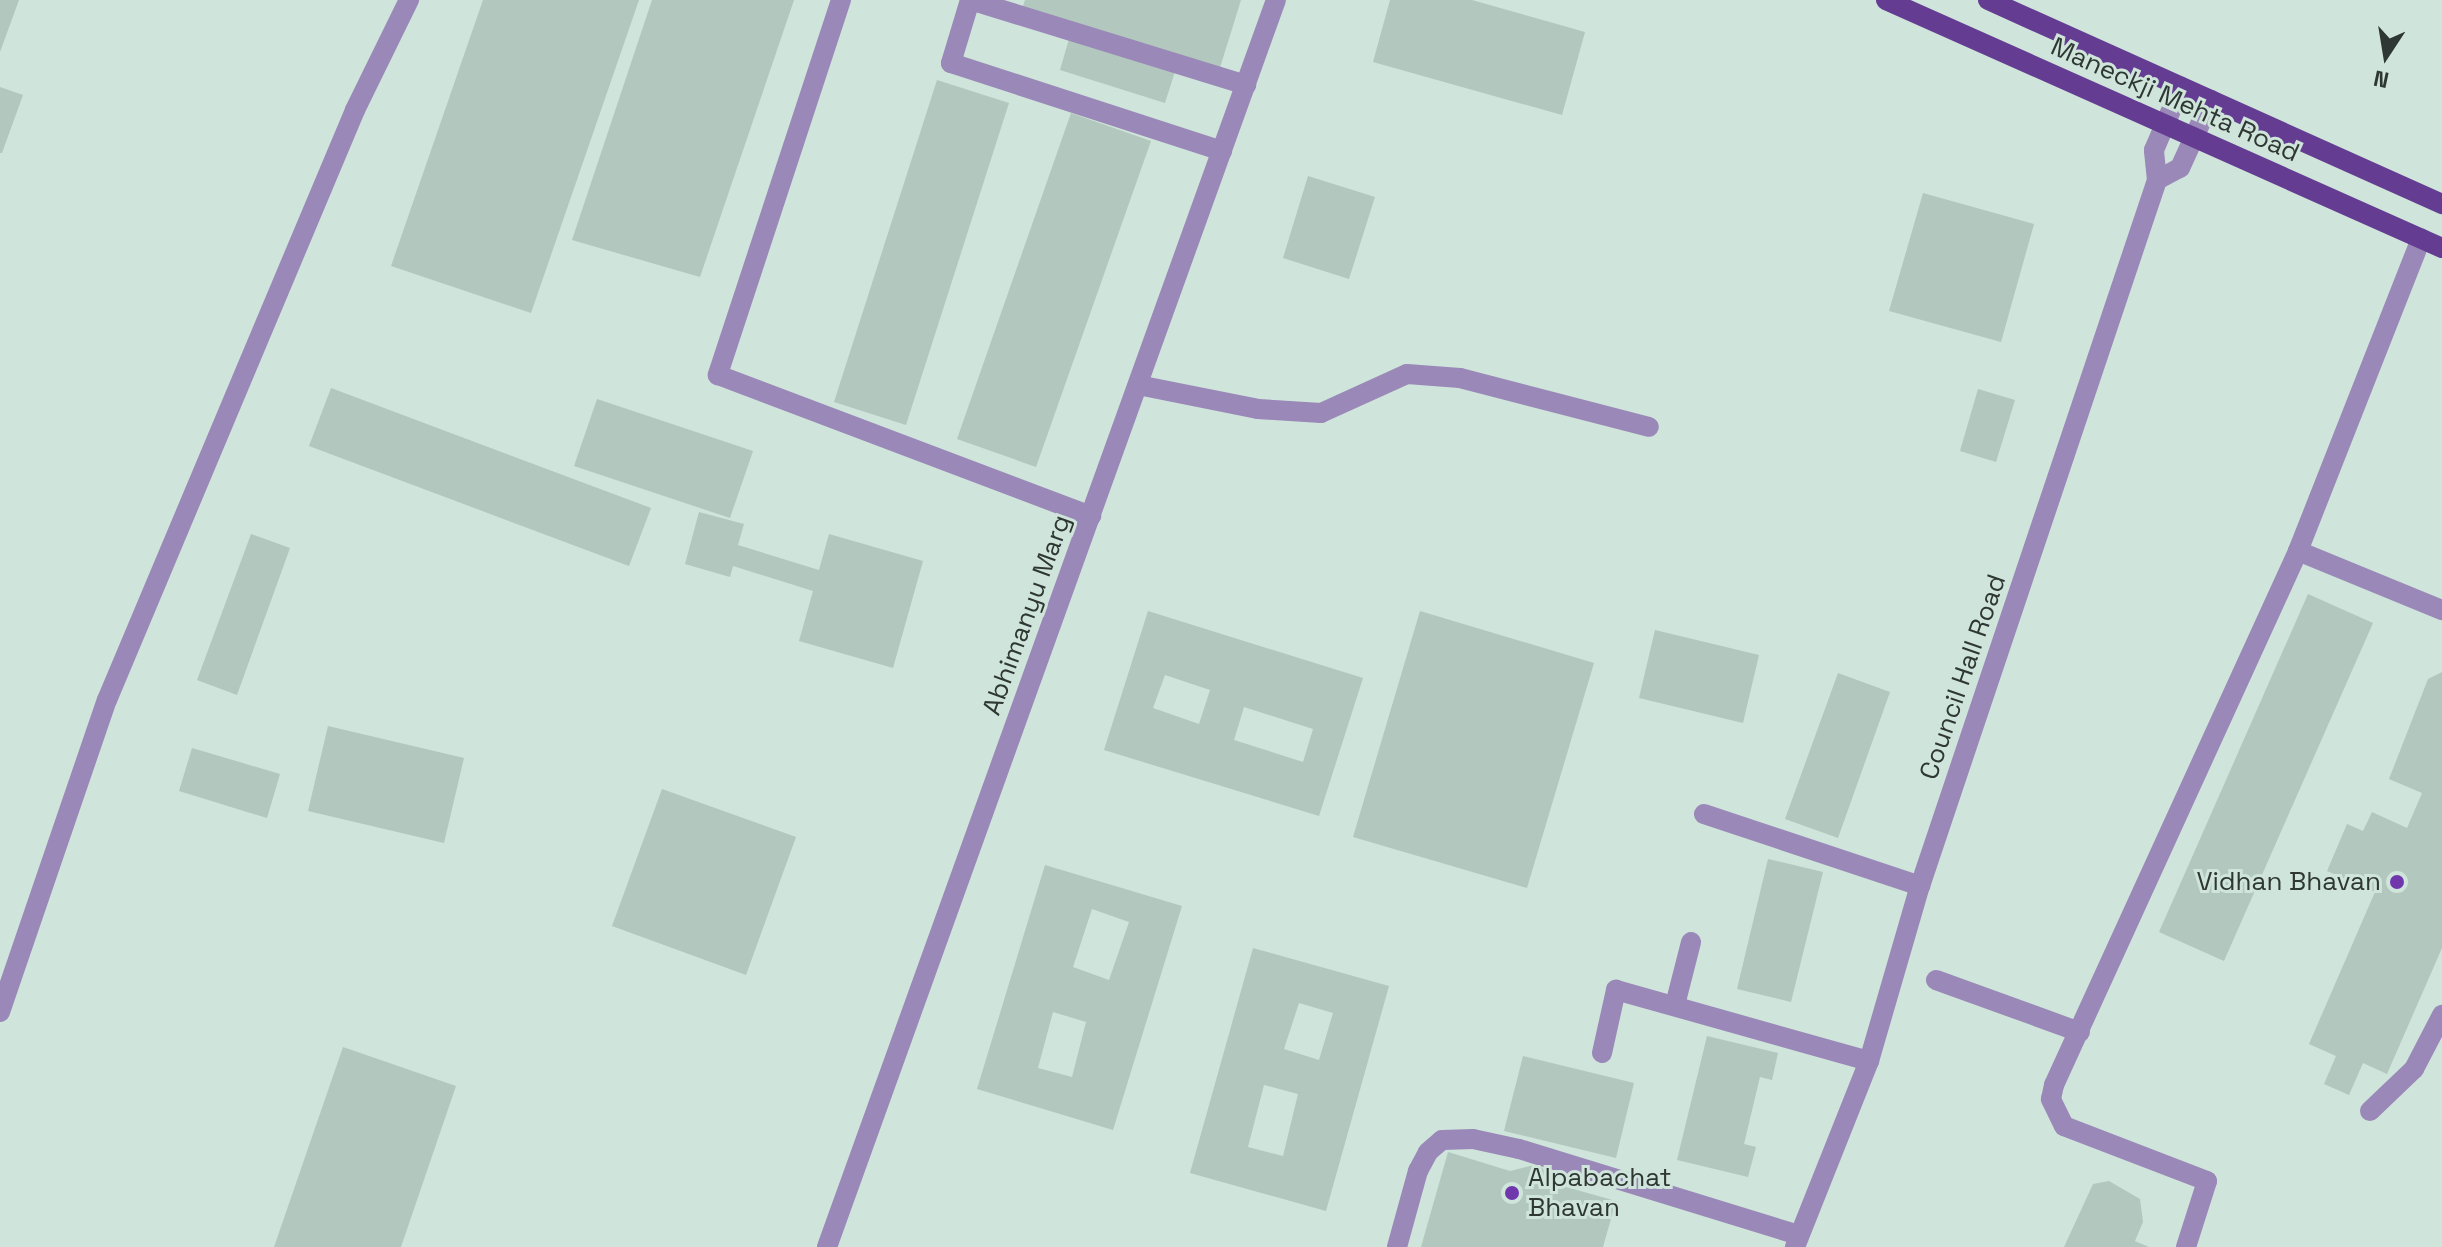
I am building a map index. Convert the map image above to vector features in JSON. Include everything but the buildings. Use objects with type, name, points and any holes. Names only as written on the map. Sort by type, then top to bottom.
[{"type":"main road","name":"Maneckji Mehta Road","points":[[1886,0],[2442,248]]},
{"type":"main road","name":"Maneckji Mehta Road","points":[[1988,0],[2442,204]]},
{"type":"street","points":[[0,1012],[107,700],[355,110],[409,0]]},
{"type":"street","points":[[841,0],[718,375],[1091,516]]},
{"type":"street","points":[[1222,151],[951,63],[970,0],[1246,85]]},
{"type":"street","name":"Abhimanyu Marg","points":[[827,1247],[1276,0]]},
{"type":"street","points":[[2181,87],[2154,150],[2157,180],[2180,168],[2211,100]]},
{"type":"street","name":"Council Hall Road","points":[[1797,1241],[1869,1061],[1920,886],[2157,180]]},
{"type":"street","points":[[2186,1247],[2207,1181],[2064,1126],[2056,1115],[2051,1099],[2054,1085],[2298,551],[2421,238]]},
{"type":"street","points":[[1138,385],[1258,409],[1321,413],[1407,374],[1460,378],[1649,427]]},
{"type":"street","points":[[2298,551],[2442,610]]},
{"type":"street","points":[[1704,814],[1920,886]]},
{"type":"street","points":[[1675,1005],[1691,942]]},
{"type":"street","points":[[1936,980],[2080,1032]]},
{"type":"street","points":[[1602,1053],[1616,990],[1869,1061]]},
{"type":"street","points":[[2370,1111],[2414,1069],[2442,1015]]},
{"type":"street","points":[[1397,1247],[1428,1152],[1442,1140],[1473,1139],[1797,1241]]},
{"type":"place","name":"Vidhan Bhavan","points":[[2397,882]]},
{"type":"place","name":"Alpabachat Bhavan","points":[[1512,1193]]}]
